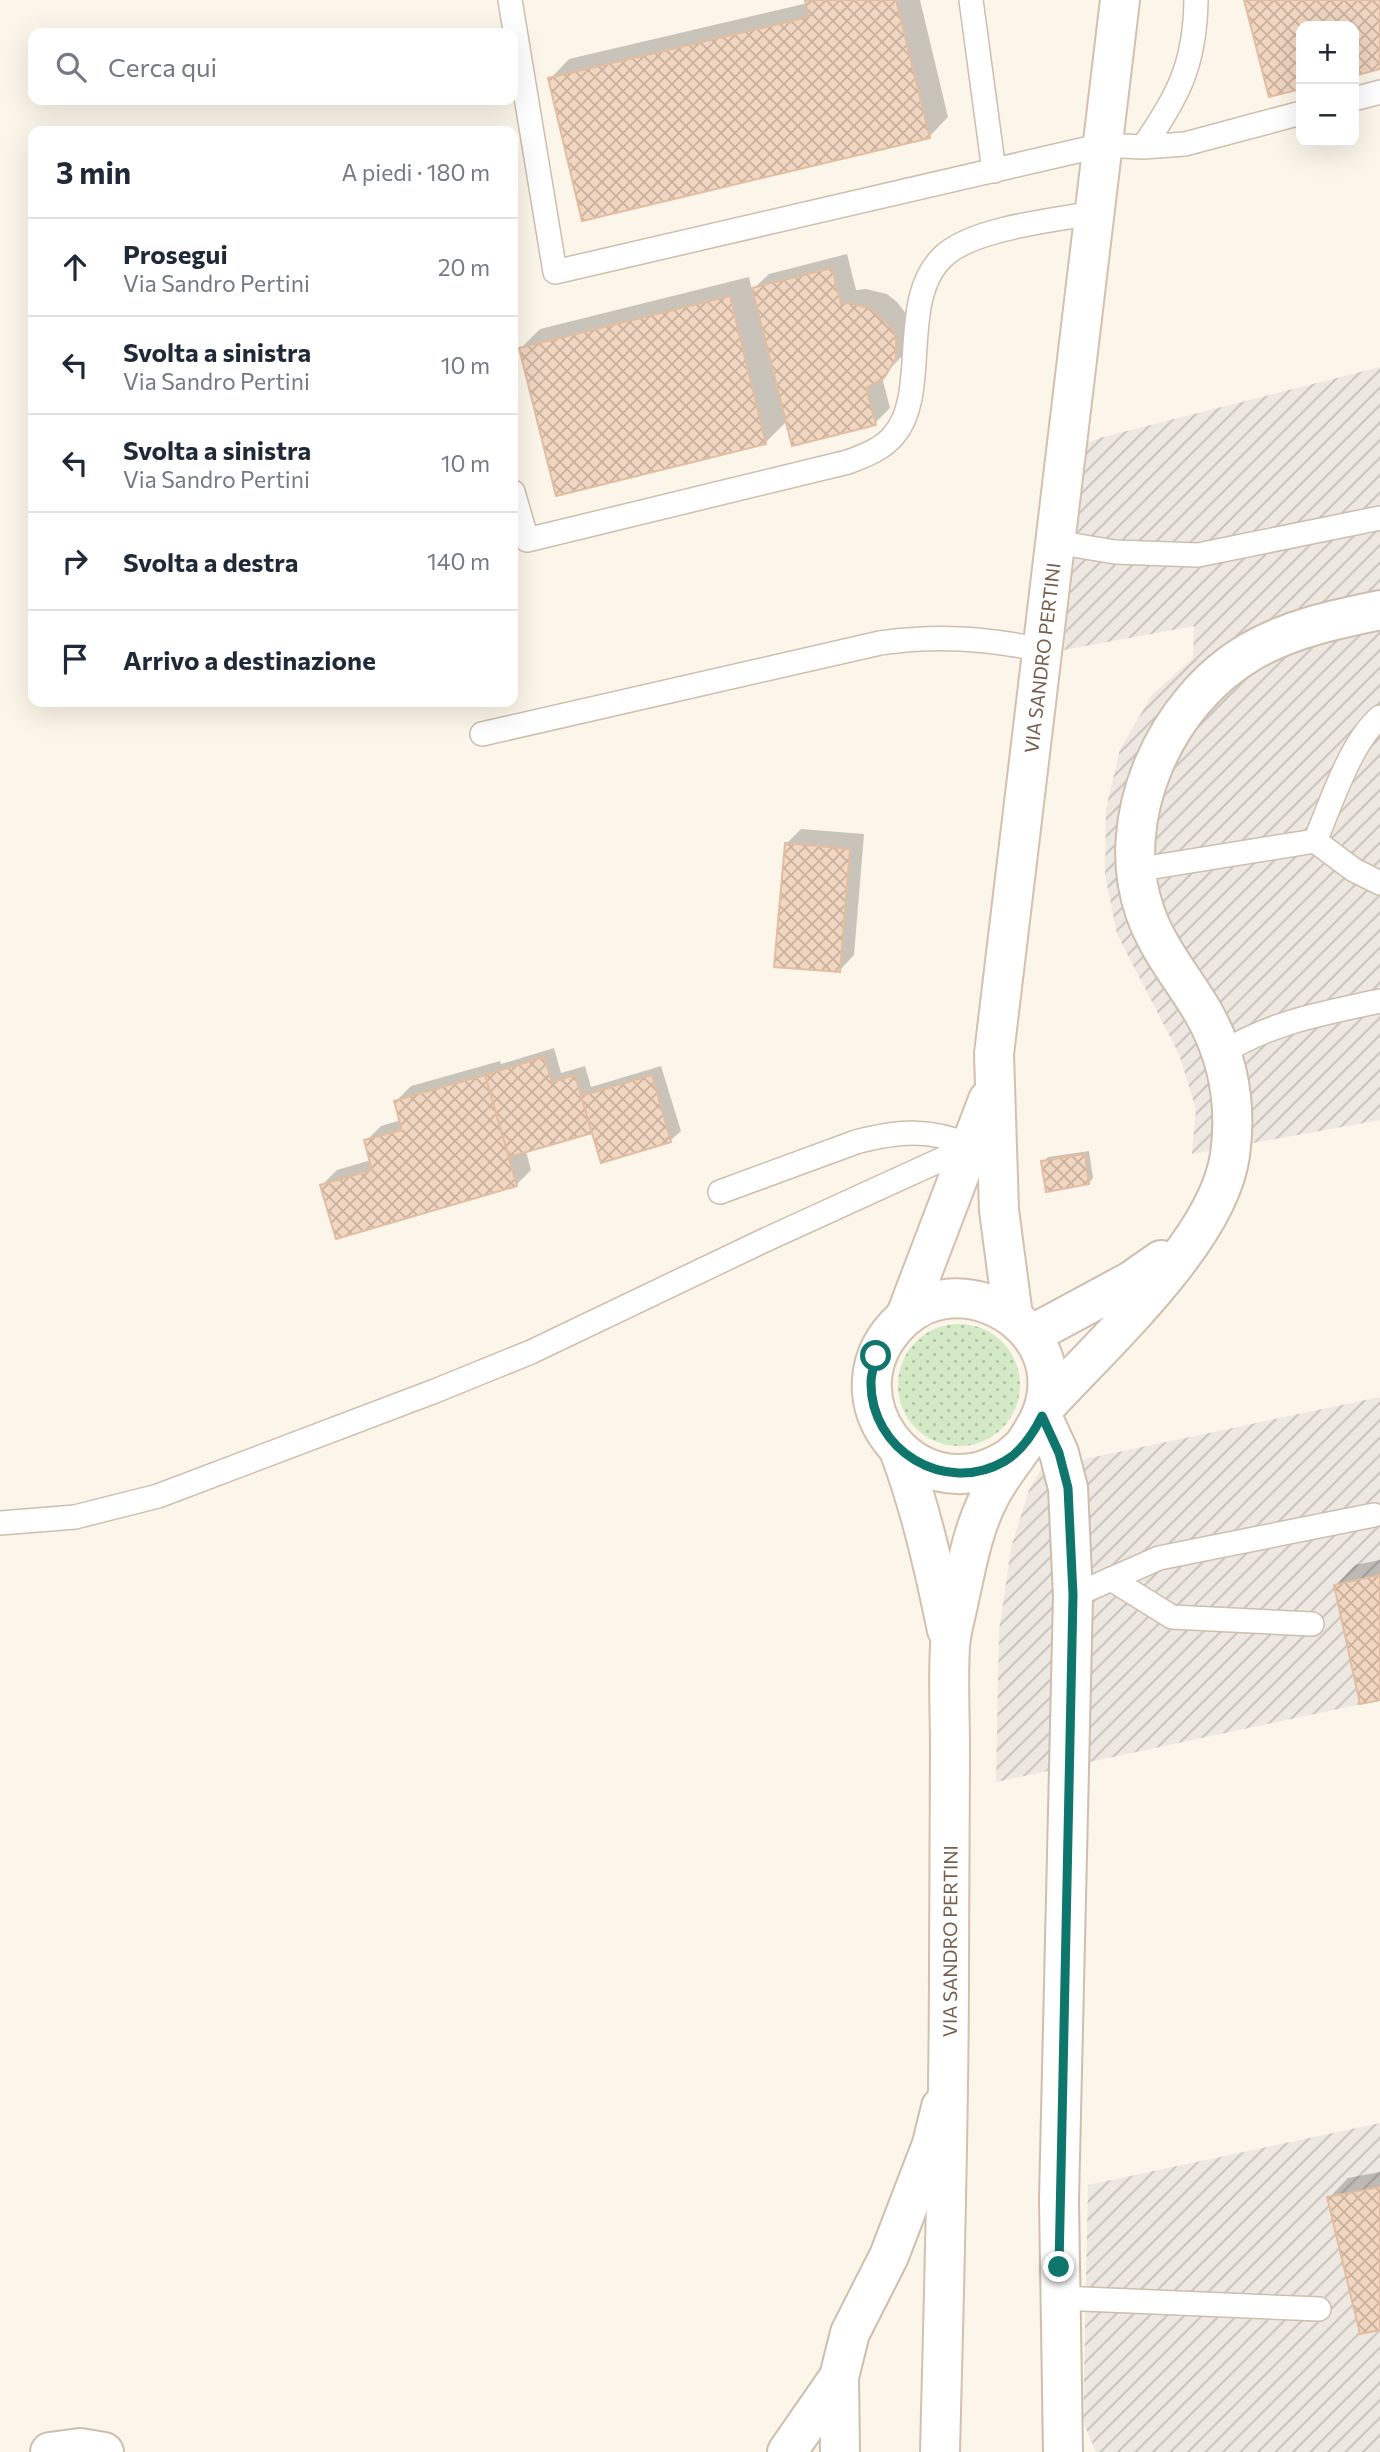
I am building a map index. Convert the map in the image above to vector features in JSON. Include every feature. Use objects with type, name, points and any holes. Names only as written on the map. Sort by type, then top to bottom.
[{"type":"main road","name":"VIA SANDRO PERTINI","points":[[940,2452],[949,2070],[950,1643],[971,1543],[991,1494],[1036,1424],[1047,1382],[1045,1365],[1022,1325],[999,1210],[994,1054],[1120,0]]},
{"type":"main road","points":[[1194,1237],[1131,1281],[1022,1325],[988,1303],[960,1298],[932,1302],[906,1315],[888,1334],[876,1356],[871,1381],[873,1406],[883,1430],[899,1450],[918,1463],[939,1471],[961,1474],[984,1470],[1005,1461],[1135,1311],[1194,1237],[1216,1197],[1230,1156],[1233,1114],[1231,1095],[1222,1052],[1203,1013],[1156,940],[1144,911],[1135,870],[1137,824],[1144,789],[1152,768],[1177,725],[1212,678],[1250,651],[1280,638],[1315,625],[1380,610]]},
{"type":"main road","points":[[906,1315],[994,1085]]},
{"type":"main road","points":[[1036,1424],[1059,1453],[1068,1488],[1073,1595],[1059,2200],[1059,2298],[1067,2443]]},
{"type":"main road","points":[[899,1450],[929,1543],[950,1643]]},
{"type":"main road","points":[[840,2452],[839,2377],[850,2333],[889,2256],[932,2144],[949,2070]]},
{"type":"main road","points":[[787,2452],[839,2377]]},
{"type":"main road","points":[[50,2452],[80,2448],[104,2452]]},
{"type":"lane","points":[[510,0],[515,28]]},
{"type":"lane","points":[[971,0],[994,170]]},
{"type":"lane","points":[[1143,147],[1169,110],[1187,68],[1196,0]]},
{"type":"lane","points":[[518,48],[555,272],[1103,145],[1143,147],[1196,142],[1296,114]]},
{"type":"lane","points":[[1359,98],[1380,92]]},
{"type":"lane","points":[[518,509],[527,540],[864,456],[894,435],[906,412],[921,300],[934,266],[947,254],[975,239],[1094,212]]},
{"type":"lane","points":[[1055,542],[1115,552],[1198,555],[1244,548],[1380,518]]},
{"type":"lane","points":[[482,734],[880,643],[933,637],[962,638],[1042,650]]},
{"type":"lane","points":[[1315,841],[1355,749],[1380,717]]},
{"type":"lane","points":[[1135,870],[1315,841],[1354,870],[1380,883]]},
{"type":"lane","points":[[1222,1052],[1277,1025],[1380,1001]]},
{"type":"lane","points":[[720,1192],[879,1136],[924,1132],[971,1146]]},
{"type":"lane","points":[[0,1523],[75,1517],[158,1496],[435,1391],[568,1335],[763,1241],[971,1146]]},
{"type":"lane","points":[[1073,1595],[1159,1558],[1374,1514]]},
{"type":"lane","points":[[1111,1579],[1172,1617],[1312,1624]]},
{"type":"lane","points":[[1059,2298],[1319,2309]]},
{"type":"shaded area","points":[[1380,367],[1380,1120],[1192,1154],[1196,1109],[1179,1054],[1117,934],[1105,875],[1106,809],[1120,749],[1152,695],[1193,658],[1194,626],[1064,650],[1082,445],[1103,437]]},
{"type":"shaded area","points":[[1380,1397],[1380,1700],[996,1782],[999,1631],[1011,1548],[1029,1490],[1042,1468]]},
{"type":"shaded area","points":[[1380,2123],[1380,2452],[1096,2452],[1083,2422],[1088,2185]]},
{"type":"green space","points":[[959,1324],[982,1329],[1002,1342],[1015,1362],[1020,1385],[1015,1408],[1002,1428],[982,1441],[959,1446],[936,1441],[916,1428],[903,1408],[898,1385],[903,1362],[916,1342],[936,1329]]},
{"type":"building","points":[[805,0],[896,0],[930,138],[582,221],[548,78],[809,17]]},
{"type":"building","points":[[1244,0],[1380,0],[1380,69],[1359,75],[1359,21],[1296,21],[1296,90],[1269,97]]},
{"type":"building","points":[[832,268],[841,304],[850,303],[871,309],[891,327],[896,336],[896,358],[884,378],[866,388],[876,425],[792,446],[752,288]]},
{"type":"building","points":[[730,296],[766,444],[556,496],[519,348]]},
{"type":"building","points":[[785,843],[850,849],[840,972],[774,967]]},
{"type":"building","points":[[544,1057],[552,1082],[575,1075],[592,1133],[509,1157],[485,1075]]},
{"type":"building","points":[[485,1075],[517,1186],[336,1239],[320,1185],[372,1170],[364,1140],[402,1130],[394,1101]]},
{"type":"building","points":[[652,1075],[671,1142],[601,1163],[581,1096]]},
{"type":"building","points":[[1085,1154],[1089,1184],[1046,1192],[1041,1161]]},
{"type":"building","points":[[1380,1575],[1380,1700],[1360,1704],[1334,1585]]},
{"type":"building","points":[[1380,2187],[1380,2330],[1360,2334],[1327,2197]]},
{"type":"route","points":[[876,1356],[871,1381],[873,1406],[883,1430],[899,1450],[918,1463],[939,1471],[961,1474],[984,1470],[1005,1461],[1023,1447],[1042,1416],[1059,1453],[1068,1488],[1073,1595],[1059,2267]]}]
